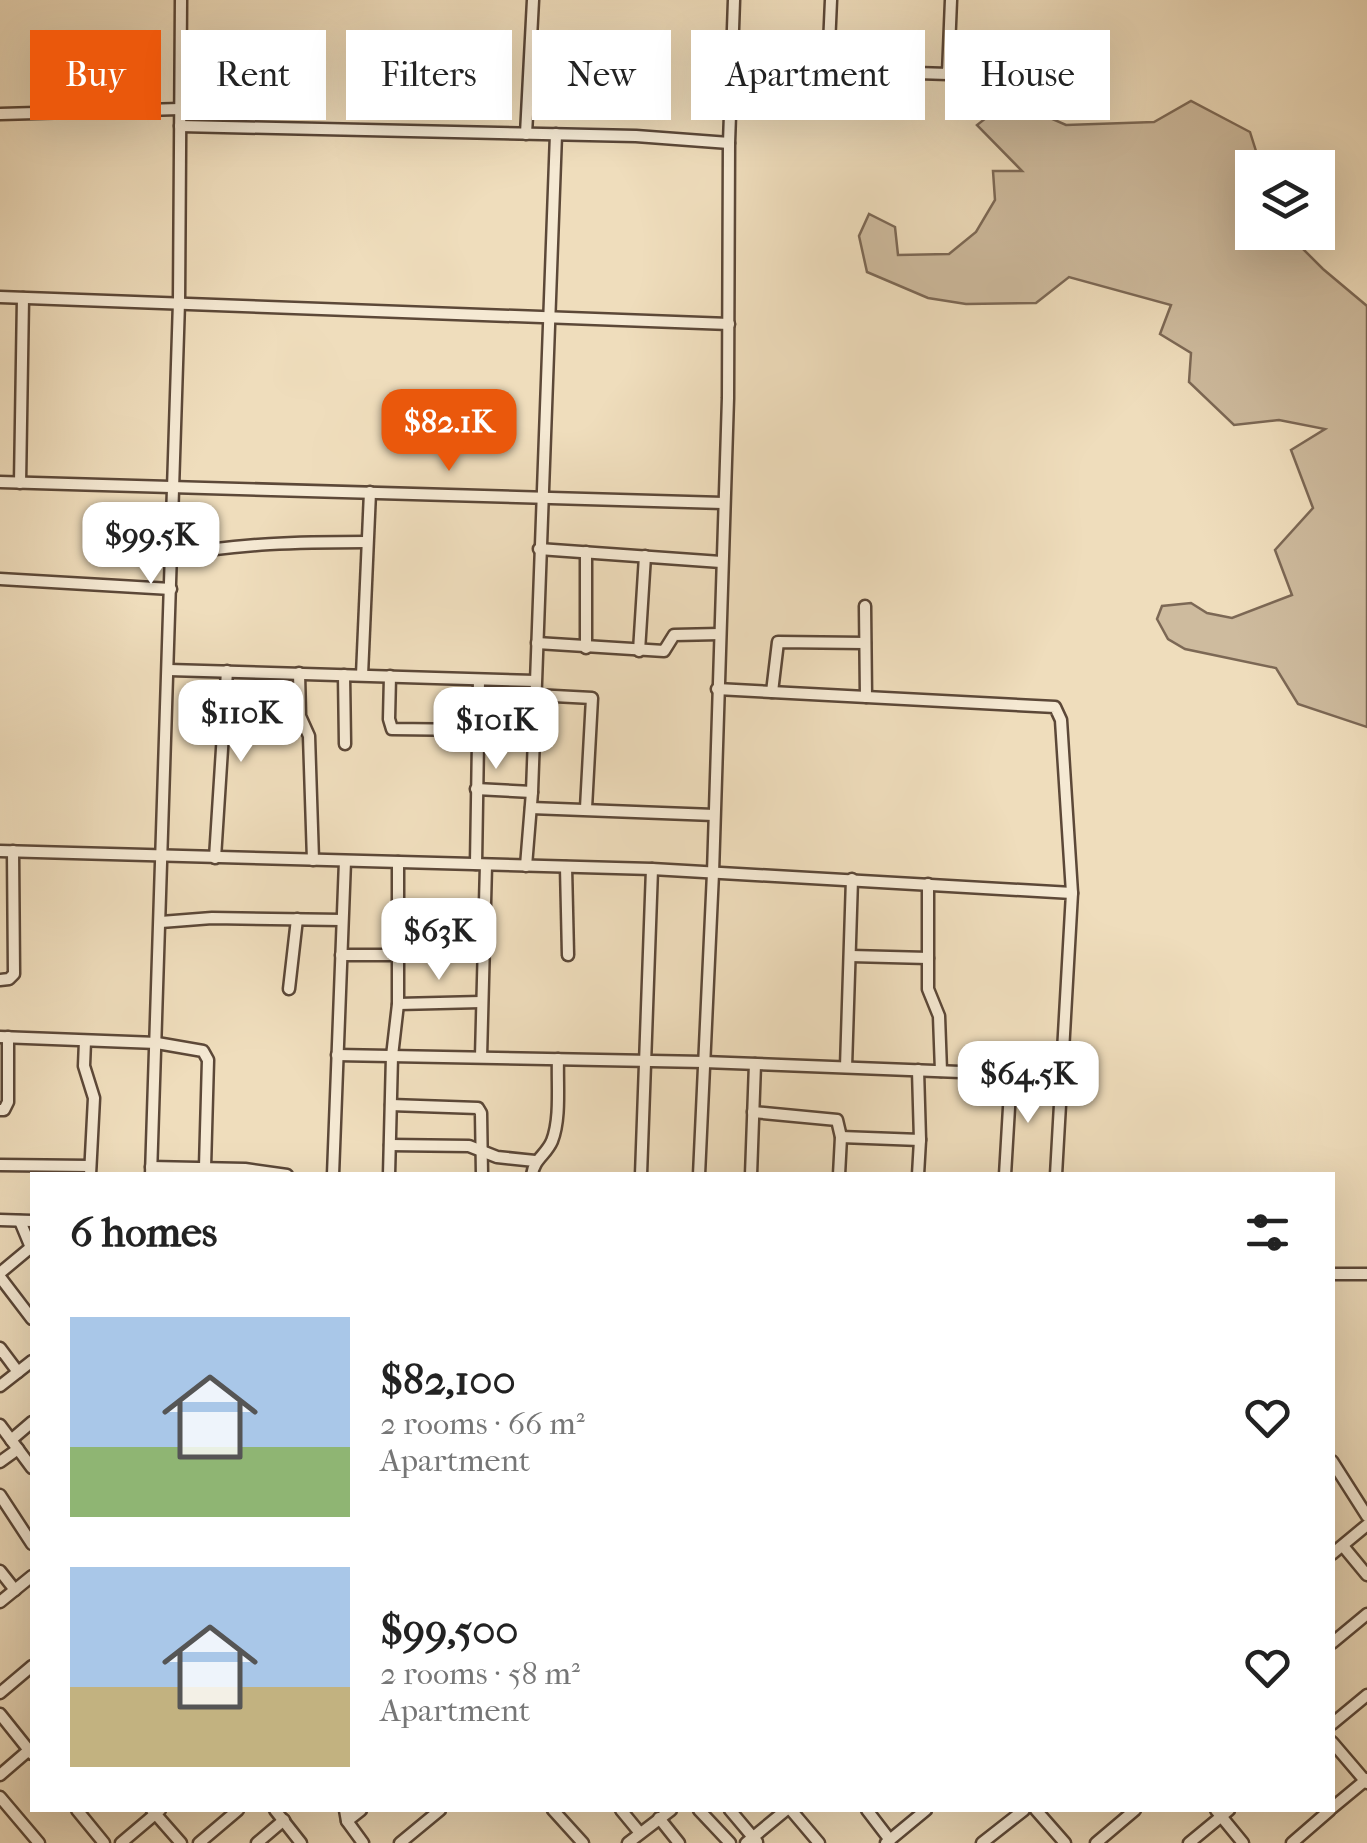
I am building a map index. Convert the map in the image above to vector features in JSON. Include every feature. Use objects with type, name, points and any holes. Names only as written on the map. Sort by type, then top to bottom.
[{"type":"street","points":[[180,0],[179,302],[151,1171],[205,1167],[256,1172]]},
{"type":"street","points":[[526,134],[533,0]]},
{"type":"street","points":[[733,30],[734,0]]},
{"type":"street","points":[[830,30],[831,0]]},
{"type":"street","points":[[925,73],[948,74],[951,0]]},
{"type":"street","points":[[0,114],[180,109]]},
{"type":"street","points":[[698,1172],[714,873],[729,324],[730,120]]},
{"type":"street","points":[[180,126],[556,134],[729,143]]},
{"type":"street","points":[[526,866],[556,134]]},
{"type":"street","points":[[0,298],[729,324]]},
{"type":"street","points":[[20,483],[23,298]]},
{"type":"street","points":[[0,482],[724,503]]},
{"type":"street","points":[[362,676],[370,492]]},
{"type":"street","points":[[172,556],[266,542],[367,542]]},
{"type":"street","points":[[539,549],[721,562]]},
{"type":"street","points":[[586,552],[586,648]]},
{"type":"street","points":[[639,651],[645,556]]},
{"type":"street","points":[[0,579],[171,589]]},
{"type":"street","points":[[865,606],[866,697]]},
{"type":"street","points":[[536,643],[664,651],[674,634],[720,634]]},
{"type":"street","points":[[772,692],[778,642],[865,643]]},
{"type":"street","points":[[169,670],[535,682]]},
{"type":"street","points":[[215,858],[228,670]]},
{"type":"street","points":[[299,673],[300,716],[309,736],[313,860]]},
{"type":"street","points":[[344,675],[345,744]]},
{"type":"street","points":[[390,676],[392,729],[476,730]]},
{"type":"street","points":[[479,680],[476,789],[486,921],[480,1057]]},
{"type":"street","points":[[717,689],[1052,706],[1058,710],[1072,893],[1056,1172]]},
{"type":"street","points":[[535,695],[592,698],[586,808]]},
{"type":"street","points":[[476,789],[532,792]]},
{"type":"street","points":[[531,808],[714,815]]},
{"type":"street","points":[[0,850],[652,869],[1072,893]]},
{"type":"street","points":[[0,980],[14,974],[13,851]]},
{"type":"street","points":[[333,1172],[345,861]]},
{"type":"street","points":[[389,1172],[392,1056],[398,1004],[398,862]]},
{"type":"street","points":[[566,867],[568,955]]},
{"type":"street","points":[[641,1172],[652,869]]},
{"type":"street","points":[[846,1067],[852,880]]},
{"type":"street","points":[[928,884],[928,988],[940,1016],[941,1071]]},
{"type":"street","points":[[162,922],[212,918],[342,920]]},
{"type":"street","points":[[398,918],[486,921]]},
{"type":"street","points":[[289,989],[298,919]]},
{"type":"street","points":[[341,955],[396,955]]},
{"type":"street","points":[[850,956],[928,958]]},
{"type":"street","points":[[398,1004],[481,1002]]},
{"type":"street","points":[[0,1110],[8,1102],[4,1037],[198,1048],[208,1060],[205,1167]]},
{"type":"street","points":[[0,1165],[90,1171],[94,1091],[84,1066],[85,1041]]},
{"type":"street","points":[[337,1054],[704,1062],[1062,1076]]},
{"type":"street","points":[[533,1172],[535,1160],[554,1134],[558,1059]]},
{"type":"street","points":[[751,1172],[755,1064]]},
{"type":"street","points":[[918,1070],[918,1172]]},
{"type":"street","points":[[1005,1172],[1010,1074]]},
{"type":"street","points":[[391,1105],[478,1108],[482,1113],[482,1172]]},
{"type":"street","points":[[753,1112],[834,1118],[841,1137],[839,1172]]},
{"type":"street","points":[[841,1137],[920,1140]]},
{"type":"street","points":[[390,1145],[468,1146],[497,1156],[535,1160]]},
{"type":"street","points":[[0,1220],[26,1221]]},
{"type":"street","points":[[30,1251],[0,1275],[30,1316]]},
{"type":"street","points":[[1335,1274],[1367,1274]]},
{"type":"street","points":[[0,1348],[18,1372]]},
{"type":"street","points":[[0,1386],[30,1363]]},
{"type":"street","points":[[0,1425],[30,1465]]},
{"type":"street","points":[[0,1462],[30,1425]]},
{"type":"street","points":[[1335,1466],[1367,1516]]},
{"type":"street","points":[[0,1495],[30,1541]]},
{"type":"street","points":[[1335,1552],[1367,1525]]},
{"type":"street","points":[[1343,1546],[1367,1575]]},
{"type":"street","points":[[0,1571],[14,1590]]},
{"type":"street","points":[[0,1602],[30,1578]]},
{"type":"street","points":[[1335,1641],[1367,1614]]},
{"type":"street","points":[[0,1693],[30,1670]]},
{"type":"street","points":[[1335,1722],[1367,1696]]},
{"type":"street","points":[[0,1714],[30,1751]]},
{"type":"street","points":[[1335,1745],[1366,1781],[1335,1807]]},
{"type":"street","points":[[0,1775],[30,1753]]},
{"type":"street","points":[[0,1797],[39,1843]]},
{"type":"street","points":[[78,1812],[100,1842]]},
{"type":"street","points":[[121,1843],[155,1812]]},
{"type":"street","points":[[157,1812],[180,1843]]},
{"type":"street","points":[[199,1843],[236,1812]]},
{"type":"street","points":[[400,1843],[438,1812]]},
{"type":"street","points":[[555,1812],[582,1843]]},
{"type":"street","points":[[623,1812],[640,1833]]},
{"type":"street","points":[[628,1843],[668,1812]]},
{"type":"street","points":[[701,1812],[730,1843]]},
{"type":"street","points":[[731,1812],[752,1841],[786,1812]]},
{"type":"street","points":[[790,1812],[819,1843]]},
{"type":"street","points":[[867,1812],[888,1841],[924,1812]]},
{"type":"street","points":[[982,1843],[1021,1812]]},
{"type":"street","points":[[1038,1812],[1065,1843]]},
{"type":"street","points":[[1096,1843],[1133,1812]]},
{"type":"street","points":[[1189,1843],[1222,1812],[1243,1843]]},
{"type":"street","points":[[1292,1843],[1328,1812]]},
{"type":"street","points":[[257,1843],[280,1813],[301,1843]]},
{"type":"street","points":[[346,1816],[363,1843]]},
{"type":"street","points":[[659,1818],[680,1843]]},
{"type":"shaded area","points":[[1191,101],[1250,132],[1256,150],[1235,150],[1235,250],[1304,250],[1367,306],[1367,727],[1298,704],[1276,668],[1185,649],[1168,639],[1157,619],[1162,606],[1191,603],[1207,613],[1232,618],[1292,595],[1275,550],[1313,508],[1291,450],[1325,429],[1279,420],[1234,425],[1189,382],[1191,353],[1160,334],[1171,305],[1069,277],[1036,303],[966,304],[928,298],[867,272],[859,236],[869,214],[895,227],[898,255],[949,254],[976,232],[995,200],[993,171],[1022,171],[977,125],[983,120],[1055,120],[1066,125],[1154,122]]}]
